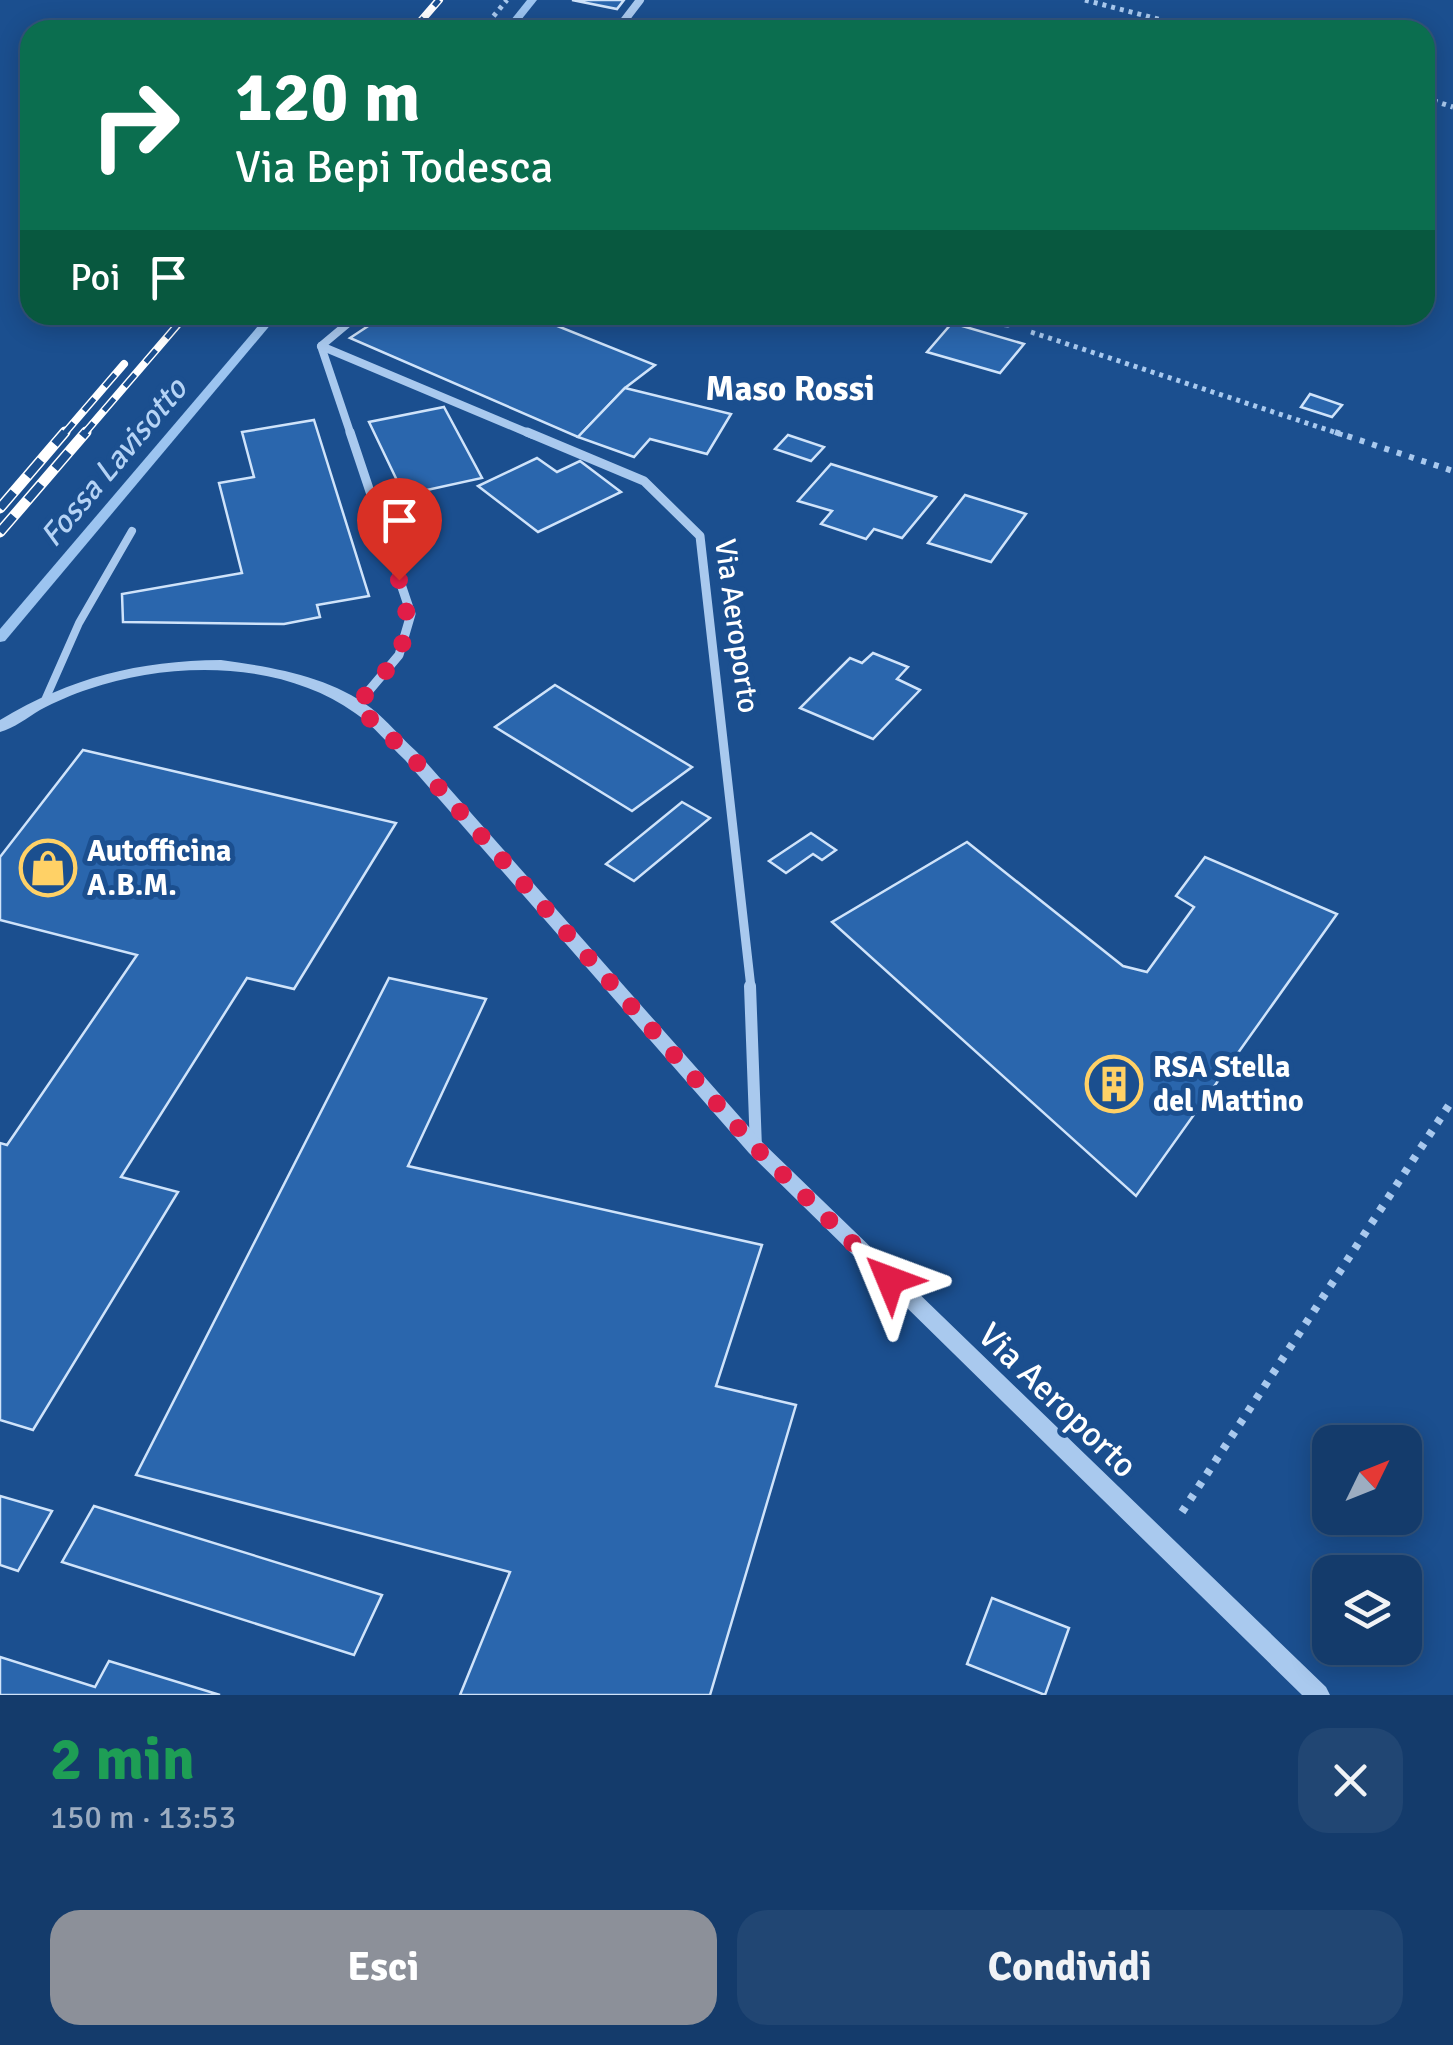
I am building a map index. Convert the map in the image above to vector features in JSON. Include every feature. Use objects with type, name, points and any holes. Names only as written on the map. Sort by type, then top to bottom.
[{"type":"street","points":[[625,20],[640,0]]},
{"type":"street","points":[[346,325],[321,346],[410,614],[399,655],[356,706]]},
{"type":"street","name":"Via Aeroporto","points":[[321,346],[644,482],[700,536],[756,1028],[756,1148]]},
{"type":"street","name":"Via Aeroporto","points":[[0,728],[45,700],[142,668],[196,665],[306,683],[356,706],[411,756],[756,1148],[1318,1695]]},
{"type":"lane","points":[[45,700],[79,622],[132,531]]},
{"type":"path","points":[[490,20],[507,0]]},
{"type":"path","points":[[1086,0],[1162,20]]},
{"type":"path","points":[[1011,325],[1453,471]]},
{"type":"path","points":[[1160,1545],[1453,1099]]},
{"type":"building","points":[[572,0],[624,0],[617,9]]},
{"type":"building","points":[[370,325],[555,325],[655,365],[625,388],[578,437],[350,338]]},
{"type":"building","points":[[950,325],[1024,344],[1000,373],[927,352]]},
{"type":"building","points":[[625,388],[731,414],[707,454],[650,439],[634,457],[578,437]]},
{"type":"building","points":[[1310,394],[1342,405],[1332,417],[1301,407]]},
{"type":"building","points":[[444,407],[482,478],[404,495],[369,422]]},
{"type":"building","points":[[314,420],[369,596],[317,605],[320,617],[284,624],[123,622],[122,594],[242,573],[219,483],[254,477],[242,432]]},
{"type":"building","points":[[788,435],[824,447],[811,461],[775,449]]},
{"type":"building","points":[[537,458],[557,472],[580,461],[621,492],[538,532],[478,486]]},
{"type":"building","points":[[831,464],[936,497],[902,538],[874,529],[866,539],[821,524],[832,511],[798,501]]},
{"type":"building","points":[[965,495],[1026,514],[991,562],[928,543]]},
{"type":"building","points":[[873,653],[908,667],[897,679],[920,690],[873,739],[800,708],[850,658],[862,663]]},
{"type":"building","points":[[555,685],[692,767],[632,811],[495,727]]},
{"type":"building","points":[[83,750],[396,823],[294,989],[247,978],[121,1177],[178,1192],[33,1430],[0,1420],[0,1143],[7,1145],[137,955],[0,920],[0,857]]},
{"type":"building","points":[[682,802],[710,818],[634,881],[606,864]]},
{"type":"building","points":[[811,833],[836,850],[822,860],[813,854],[786,873],[769,861]]},
{"type":"building","name":"RSA Stella del Mattino","points":[[967,842],[1123,966],[1147,972],[1194,907],[1176,896],[1205,857],[1337,914],[1136,1196],[832,922]]},
{"type":"building","points":[[389,978],[486,999],[408,1166],[762,1245],[716,1386],[796,1405],[710,1695],[460,1695],[510,1572],[136,1475]]},
{"type":"building","points":[[0,1496],[52,1511],[18,1571],[0,1565]]},
{"type":"building","points":[[94,1506],[382,1595],[354,1655],[62,1562]]},
{"type":"building","points":[[992,1598],[1069,1628],[1045,1695],[967,1664]]},
{"type":"building","points":[[0,1657],[95,1687],[109,1661],[220,1695],[0,1695]]},
{"type":"waterway","name":"Fossa Lavisotto","points":[[516,20],[532,0]]},
{"type":"waterway","name":"Fossa Lavisotto","points":[[0,638],[265,325]]},
{"type":"railway","points":[[422,20],[439,0]]},
{"type":"railway","points":[[83,435],[177,325]]},
{"type":"railway","points":[[63,435],[124,364]]},
{"type":"railway","points":[[0,508],[65,432]]},
{"type":"railway","points":[[0,532],[86,432]]},
{"type":"place","name":"Autofficina A.B.M.","points":[[48,868]]},
{"type":"place","name":"RSA Stella del Mattino","points":[[1114,1084]]},
{"type":"district","name":"Maso Rossi","points":[[790,388]]},
{"type":"route","points":[[399,580],[410,614],[399,655],[356,706],[411,756],[756,1148],[890,1280]]}]
